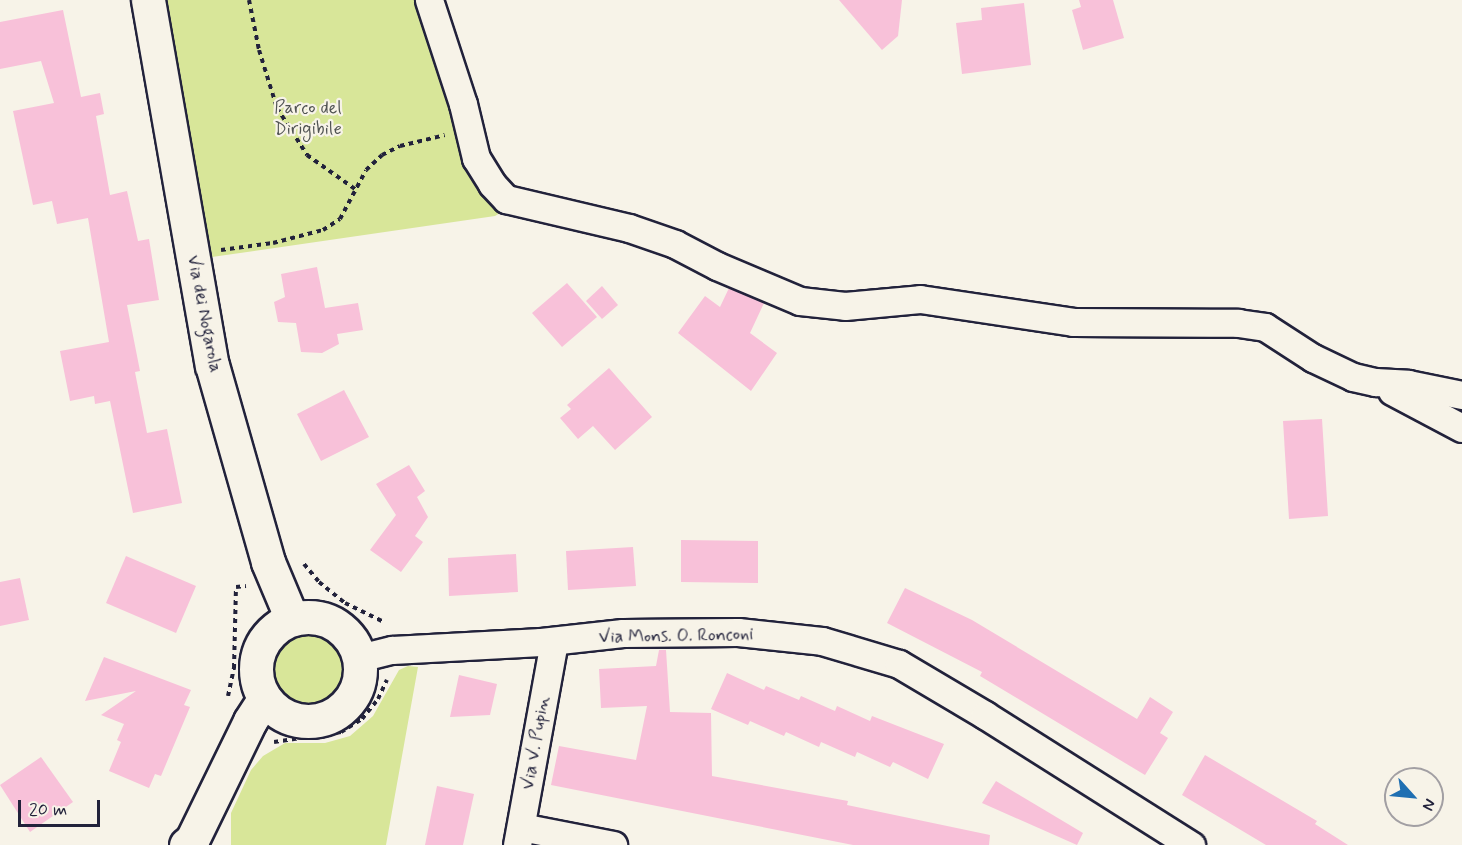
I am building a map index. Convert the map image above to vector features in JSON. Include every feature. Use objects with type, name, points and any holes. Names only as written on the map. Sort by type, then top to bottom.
[{"type":"street","name":"Via dei Nogarola","points":[[148,0],[212,365],[268,562],[292,619]]},
{"type":"street","points":[[429,0],[463,104],[476,158],[492,184],[506,198],[629,228],[675,244],[717,266],[800,301],[845,306],[920,299],[1073,322],[1238,323],[1265,327],[1314,358],[1353,377],[1375,382],[1408,384],[1462,395]]},
{"type":"street","points":[[1375,382],[1462,428]]},
{"type":"street","points":[[306,616],[334,623],[350,638],[359,658],[360,676],[354,693],[344,707],[328,717],[311,721],[293,719],[277,710],[265,698],[258,683],[256,667],[259,652],[272,632],[292,619],[306,616]]},
{"type":"street","name":"Via Mons. O. Ronconi","points":[[359,658],[392,650],[554,641],[623,633],[738,632],[822,641],[899,664],[985,715],[1191,845]]},
{"type":"street","name":"Via V. Pupin","points":[[519,836],[554,641]]},
{"type":"street","points":[[192,843],[249,721],[265,698]]},
{"type":"street","points":[[519,836],[613,845]]},
{"type":"path","points":[[249,0],[259,50],[277,108],[307,155],[355,189]]},
{"type":"path","points":[[193,254],[273,243],[323,230],[339,219],[366,170],[382,155],[400,146],[431,137],[470,133]]},
{"type":"path","points":[[227,702],[234,668],[236,587],[276,581],[304,564]]},
{"type":"green space","name":"Parco del Dirigibile","points":[[162,0],[426,0],[505,210],[495,216],[212,257]]},
{"type":"green space","points":[[309,632],[330,638],[340,648],[346,669],[340,690],[330,700],[309,706],[288,700],[278,690],[272,669],[278,648],[288,638]]},
{"type":"green space","points":[[408,666],[418,667],[386,845],[231,845],[231,813],[251,770],[263,756],[285,743],[325,743],[350,736],[373,716],[399,670]]},
{"type":"building","points":[[839,0],[902,0],[898,36],[882,50]]},
{"type":"building","points":[[1079,0],[1113,0],[1124,38],[1083,50],[1072,10],[1081,7]]},
{"type":"building","points":[[1024,3],[1031,65],[962,74],[956,23],[982,20],[981,8]]},
{"type":"building","points":[[63,10],[81,97],[100,93],[104,114],[96,116],[110,195],[127,191],[138,241],[149,239],[159,300],[127,305],[140,371],[135,372],[147,433],[167,429],[182,503],[133,513],[110,401],[95,404],[94,396],[70,401],[60,351],[109,342],[88,218],[57,224],[52,201],[33,205],[13,111],[54,103],[41,61],[0,69],[0,22]]},
{"type":"building","points":[[317,267],[325,308],[358,303],[363,330],[337,334],[339,344],[322,353],[301,352],[296,323],[278,322],[274,302],[285,297],[281,274]]},
{"type":"building","points":[[567,283],[597,317],[562,347],[532,313]]},
{"type":"building","points":[[602,286],[618,305],[602,319],[586,301]]},
{"type":"building","points":[[729,288],[764,303],[750,333],[777,353],[751,391],[678,333],[705,296],[720,307]]},
{"type":"building","points":[[609,368],[652,417],[615,450],[593,426],[578,439],[560,418],[571,409],[567,405]]},
{"type":"building","points":[[344,390],[369,437],[321,461],[297,414]]},
{"type":"building","points":[[1322,419],[1328,516],[1289,519],[1283,421]]},
{"type":"building","points":[[409,465],[425,491],[417,497],[428,517],[415,536],[423,542],[401,572],[370,550],[396,515],[376,484]]},
{"type":"building","points":[[681,540],[758,541],[758,583],[681,582]]},
{"type":"building","points":[[633,547],[636,586],[568,590],[566,551]]},
{"type":"building","points":[[516,554],[518,592],[449,596],[448,558]]},
{"type":"building","points":[[126,556],[196,586],[176,633],[106,603]]},
{"type":"building","points":[[20,578],[29,620],[0,626],[0,582]]},
{"type":"building","points":[[905,588],[972,620],[1137,719],[1150,697],[1173,712],[1160,733],[1168,738],[1145,775],[980,676],[982,672],[887,623]]},
{"type":"building","points":[[659,650],[666,650],[670,712],[711,713],[712,776],[848,801],[847,805],[990,835],[989,845],[853,845],[551,785],[559,746],[636,760],[647,706],[601,708],[599,669],[656,666]]},
{"type":"building","points":[[104,657],[191,690],[184,705],[190,707],[161,776],[155,774],[149,788],[109,771],[121,742],[117,740],[124,724],[101,715],[136,691],[85,701]]},
{"type":"building","points":[[727,673],[764,690],[766,686],[799,700],[801,696],[835,711],[837,706],[870,721],[872,716],[944,744],[928,779],[893,762],[890,767],[857,752],[855,757],[821,742],[819,747],[786,732],[784,736],[750,721],[748,725],[711,709]]},
{"type":"building","points":[[459,675],[497,684],[490,715],[450,717]]},
{"type":"building","points":[[1205,755],[1317,821],[1315,824],[1348,845],[1266,845],[1182,795]]},
{"type":"building","points":[[41,757],[73,802],[30,832],[0,785]]},
{"type":"building","points":[[996,781],[1083,833],[1077,845],[982,803]]},
{"type":"building","points":[[437,786],[474,794],[463,845],[425,845]]}]
